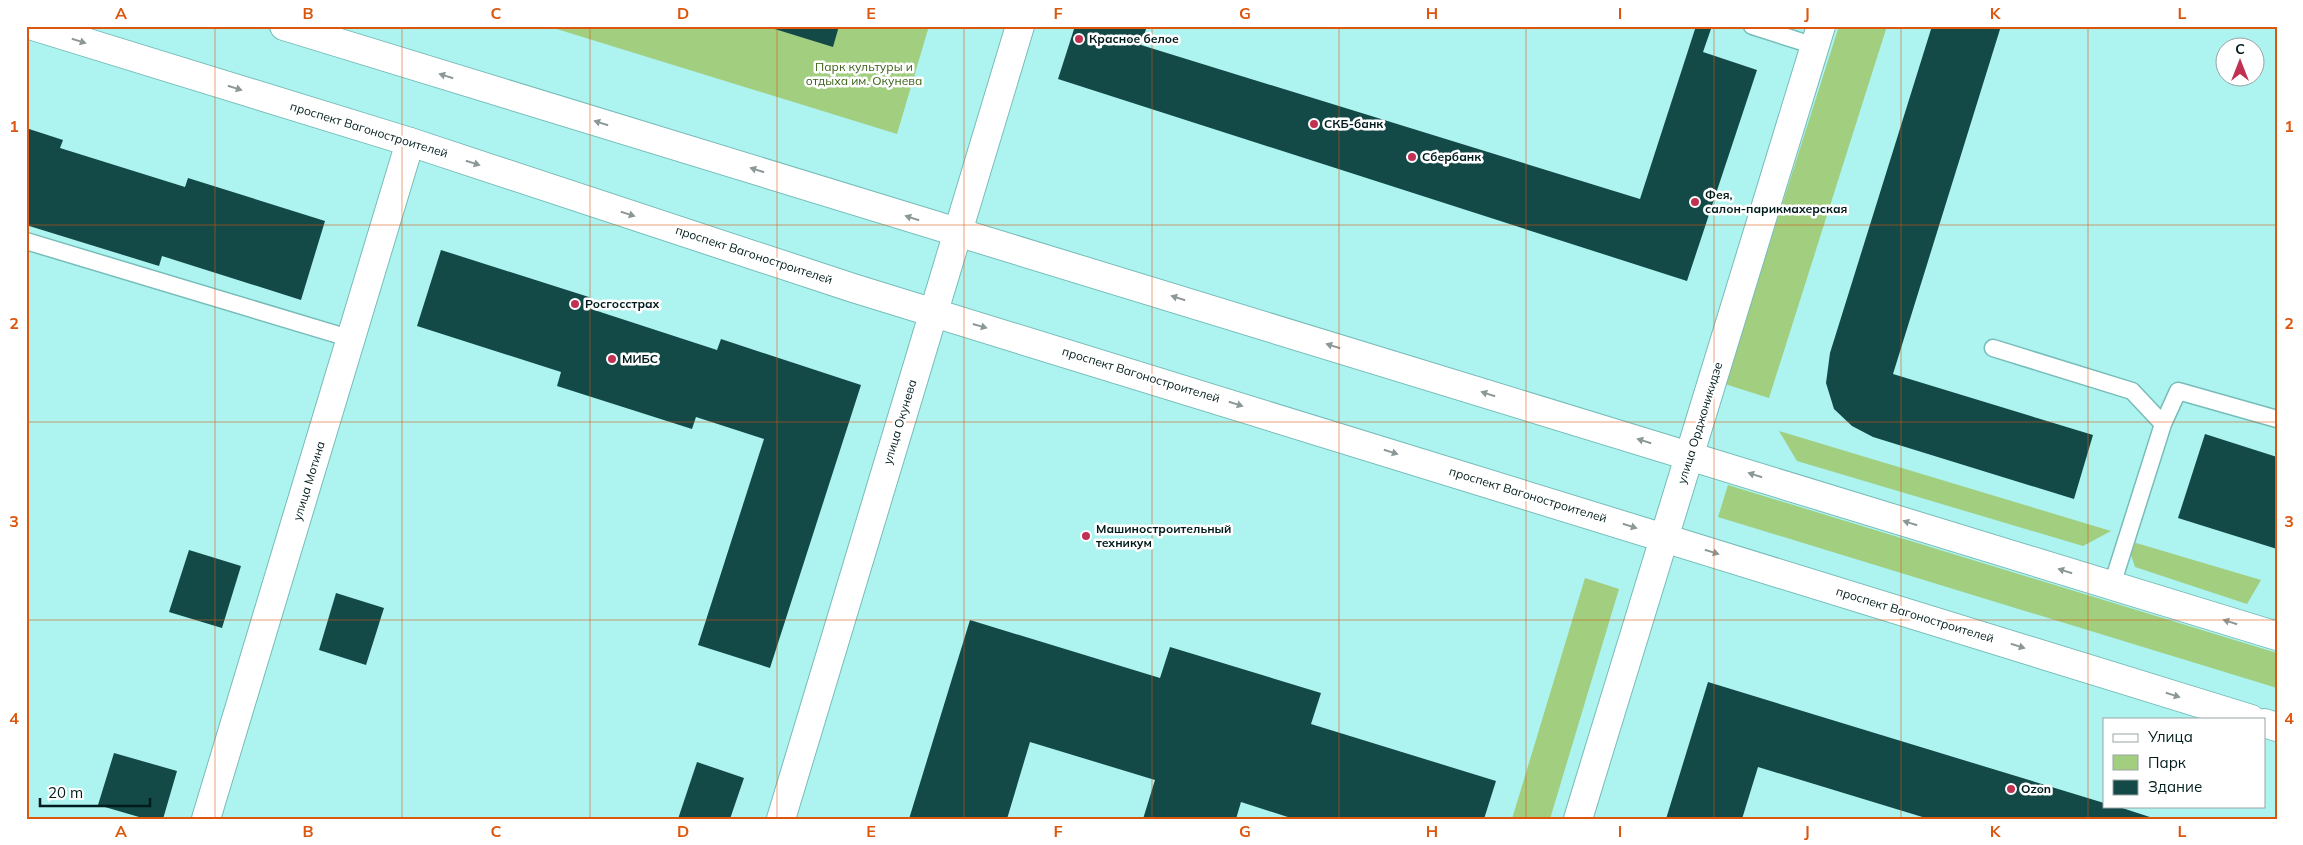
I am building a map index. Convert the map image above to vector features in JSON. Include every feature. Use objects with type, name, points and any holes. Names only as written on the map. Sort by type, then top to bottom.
[{"type":"main road","name":"проспект Вагоностроителей","points":[[33,26],[410,142],[933,313],[983,326],[2248,718]]},
{"type":"main road","points":[[284,26],[2277,636]]},
{"type":"main road","name":"улица Окунева","points":[[781,819],[1020,26]]},
{"type":"main road","name":"улица Орджоникидзе","points":[[1578,819],[1819,36]]},
{"type":"main road","name":"улица Мотина","points":[[206,819],[410,142]]},
{"type":"lane","points":[[1752,26],[1819,36]]},
{"type":"lane","points":[[26,241],[352,338]]},
{"type":"lane","points":[[1993,348],[2132,391],[2163,424]]},
{"type":"lane","points":[[2112,585],[2163,424],[2178,391],[2277,419]]},
{"type":"green space","name":"Парк культуры и отдыха им. Окунева","points":[[547,26],[929,26],[897,134]]},
{"type":"green space","points":[[1839,26],[1887,26],[1769,398],[1725,384]]},
{"type":"green space","points":[[1779,431],[2111,531],[2083,546],[1797,461]]},
{"type":"green space","points":[[1728,485],[2277,653],[2277,688],[1718,517]]},
{"type":"green space","points":[[2126,540],[2261,580],[2247,604],[2135,567]]},
{"type":"green space","points":[[1585,578],[1619,589],[1550,819],[1512,819]]},
{"type":"building","points":[[765,26],[839,26],[833,47]]},
{"type":"building","points":[[1075,26],[1147,26],[1141,45],[1640,199],[1696,26],[1712,26],[1703,52],[1757,70],[1687,281],[1058,79]]},
{"type":"building","points":[[1932,26],[2001,26],[1893,374],[2093,435],[2074,499],[1873,437],[1852,426],[1834,409],[1826,383],[1830,353]]},
{"type":"building","points":[[26,128],[63,140],[60,148],[185,187],[188,178],[325,221],[301,300],[162,256],[159,266],[26,225]]},
{"type":"building","points":[[441,250],[592,298],[588,308],[717,350],[721,339],[861,385],[770,668],[698,645],[764,439],[696,417],[692,429],[557,386],[561,372],[417,326]]},
{"type":"building","points":[[2205,434],[2277,457],[2277,549],[2178,518]]},
{"type":"building","points":[[189,550],[241,566],[222,628],[169,612]]},
{"type":"building","points":[[336,593],[384,608],[366,665],[319,650]]},
{"type":"building","points":[[970,620],[1160,678],[1170,647],[1321,693],[1311,724],[1496,781],[1484,819],[1294,819],[1241,802],[1236,819],[1143,819],[1155,780],[1030,742],[1007,819],[909,819]]},
{"type":"building","points":[[1708,682],[2103,803],[2103,808],[2122,808],[2156,819],[1929,819],[1758,767],[1742,819],[1666,819]]},
{"type":"building","points":[[114,753],[177,771],[163,819],[146,819],[98,805]]},
{"type":"building","points":[[697,762],[744,778],[730,819],[678,819]]},
{"type":"place","name":"Красное белое","points":[[1079,39]]},
{"type":"place","name":"СКБ-банк","points":[[1314,124]]},
{"type":"place","name":"Сбербанк","points":[[1412,157]]},
{"type":"place","name":"Фея, салон-парикмахерская","points":[[1695,202]]},
{"type":"place","name":"Росгосстрах","points":[[575,304]]},
{"type":"place","name":"МИБС","points":[[612,359]]},
{"type":"place","name":"Машиностроительный техникум","points":[[1086,536]]},
{"type":"place","name":"Ozon","points":[[2011,789]]}]
